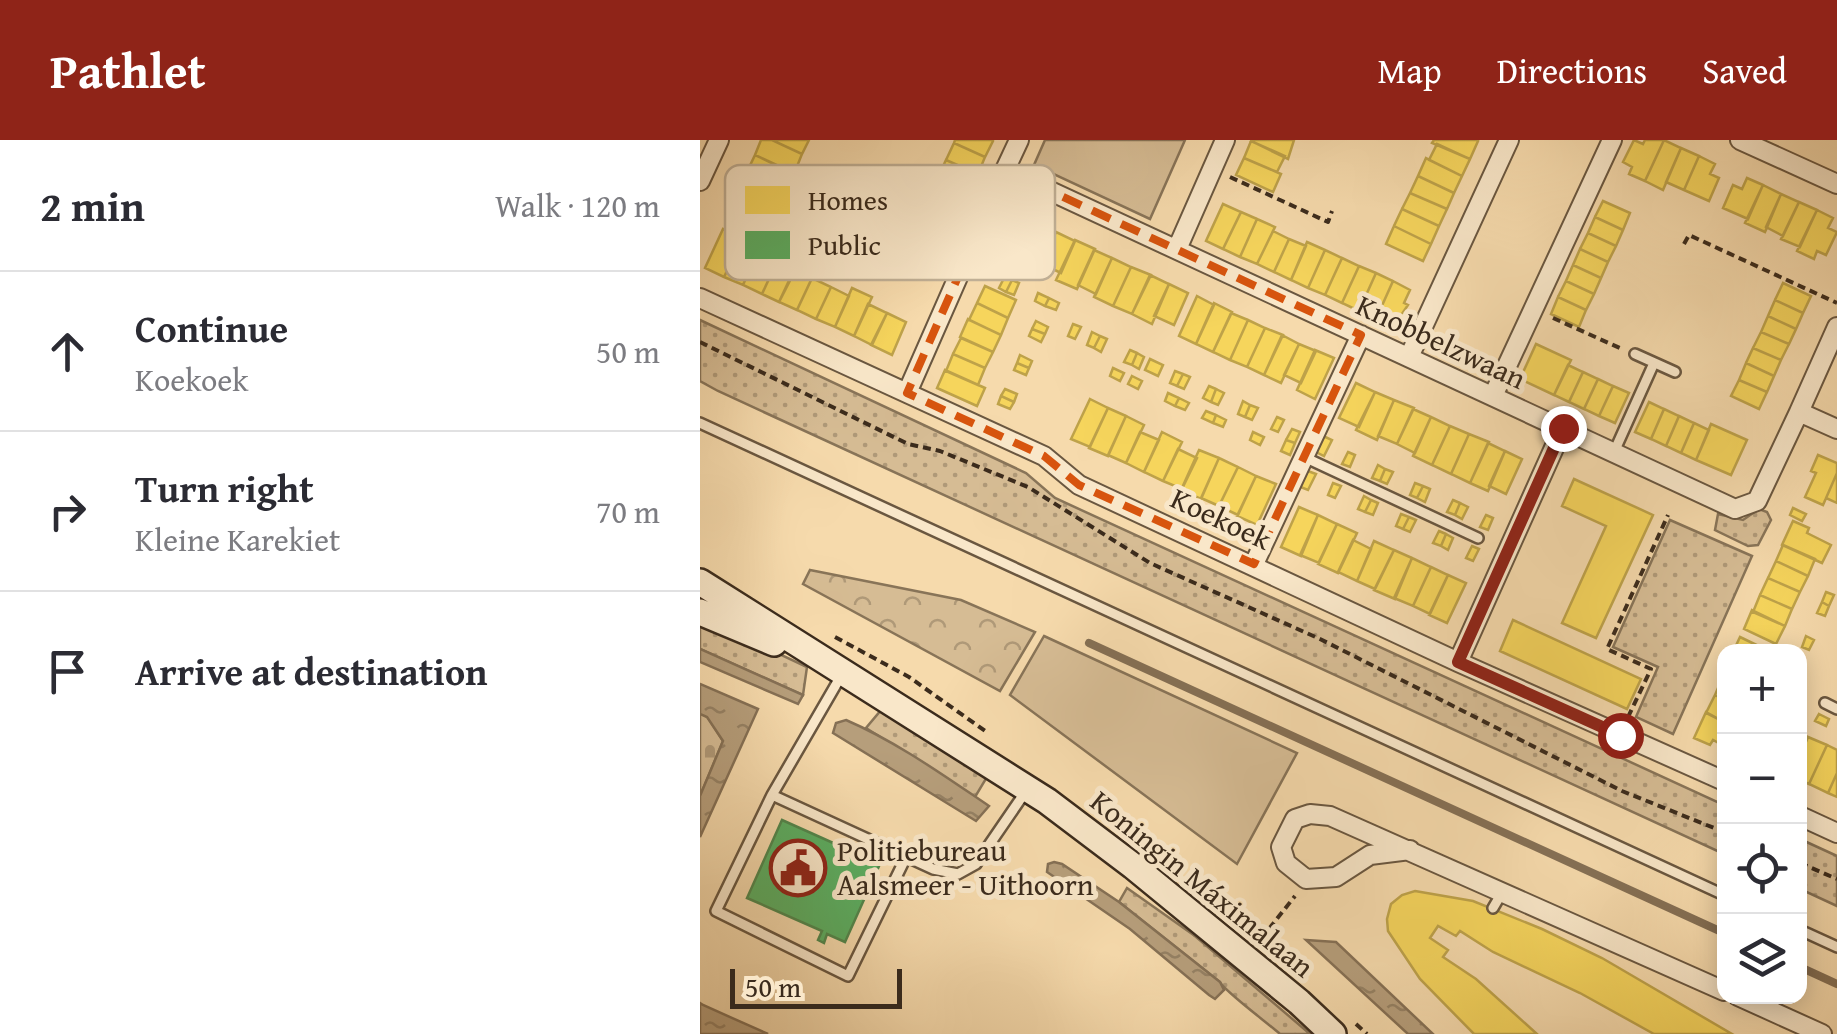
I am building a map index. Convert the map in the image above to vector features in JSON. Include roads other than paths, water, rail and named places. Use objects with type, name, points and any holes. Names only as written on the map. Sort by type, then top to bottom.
[{"type":"main road","name":"Koningin Máximalaan","points":[[700,582],[1028,789],[1134,866],[1332,1034]]},
{"type":"main road","name":"Koningin Máximalaan","points":[[700,612],[835,669]]},
{"type":"street","points":[[702,173],[718,140]]},
{"type":"street","points":[[1007,165],[1018,140]]},
{"type":"street","points":[[1177,249],[1225,140]]},
{"type":"street","points":[[1408,357],[1510,140]]},
{"type":"street","points":[[1493,396],[1612,140]]},
{"type":"street","points":[[1740,140],[1837,184]]},
{"type":"street","name":"Knobbelzwaan","points":[[1055,193],[1735,508],[1757,501],[1798,412]]},
{"type":"street","points":[[907,393],[957,280]]},
{"type":"street","name":"Koekoek","points":[[700,298],[1044,456],[1079,485],[1717,779]]},
{"type":"street","points":[[1837,326],[1798,412],[1837,429]]},
{"type":"street","points":[[1254,564],[1361,335]]},
{"type":"street","points":[[1458,662],[1563,428]]},
{"type":"street","points":[[1410,850],[1370,856],[1336,877],[1308,879],[1286,863],[1281,847],[1295,820],[1310,814],[1330,816],[1410,850],[1498,900],[1717,987]]},
{"type":"street","points":[[1807,819],[1837,833]]},
{"type":"street","points":[[1756,1004],[1822,1034]]},
{"type":"lane","points":[[1635,354],[1675,372]]},
{"type":"lane","points":[[1614,452],[1654,363]]},
{"type":"lane","points":[[700,423],[1717,892]]},
{"type":"lane","points":[[1304,457],[1478,538]]},
{"type":"lane","points":[[835,669],[716,912],[848,976],[906,857]]},
{"type":"lane","points":[[1824,703],[1837,709]]},
{"type":"lane","points":[[772,794],[933,869],[958,874],[976,864],[1028,789]]},
{"type":"lane","points":[[1807,933],[1837,947]]},
{"type":"water","points":[[700,649],[803,695],[798,704],[700,662]]},
{"type":"water","points":[[700,684],[758,709],[700,837],[700,796],[723,741],[707,717],[700,714]]},
{"type":"water","points":[[846,720],[902,749],[989,806],[976,821],[833,733],[836,723]]},
{"type":"water","points":[[1054,862],[1119,902],[1220,982],[1224,990],[1215,999],[1209,995],[1130,929],[1047,872],[1048,864]]},
{"type":"water","points":[[1306,940],[1336,942],[1433,1034],[1408,1034]]},
{"type":"water","points":[[700,1003],[703,1005],[768,1034],[700,1034]]},
{"type":"waterway","points":[[1089,643],[1717,930]]},
{"type":"waterway","points":[[1807,970],[1837,984]]},
{"type":"place","name":"Politiebureau Aalsmeer - Uithoorn","points":[[798,868]]}]
